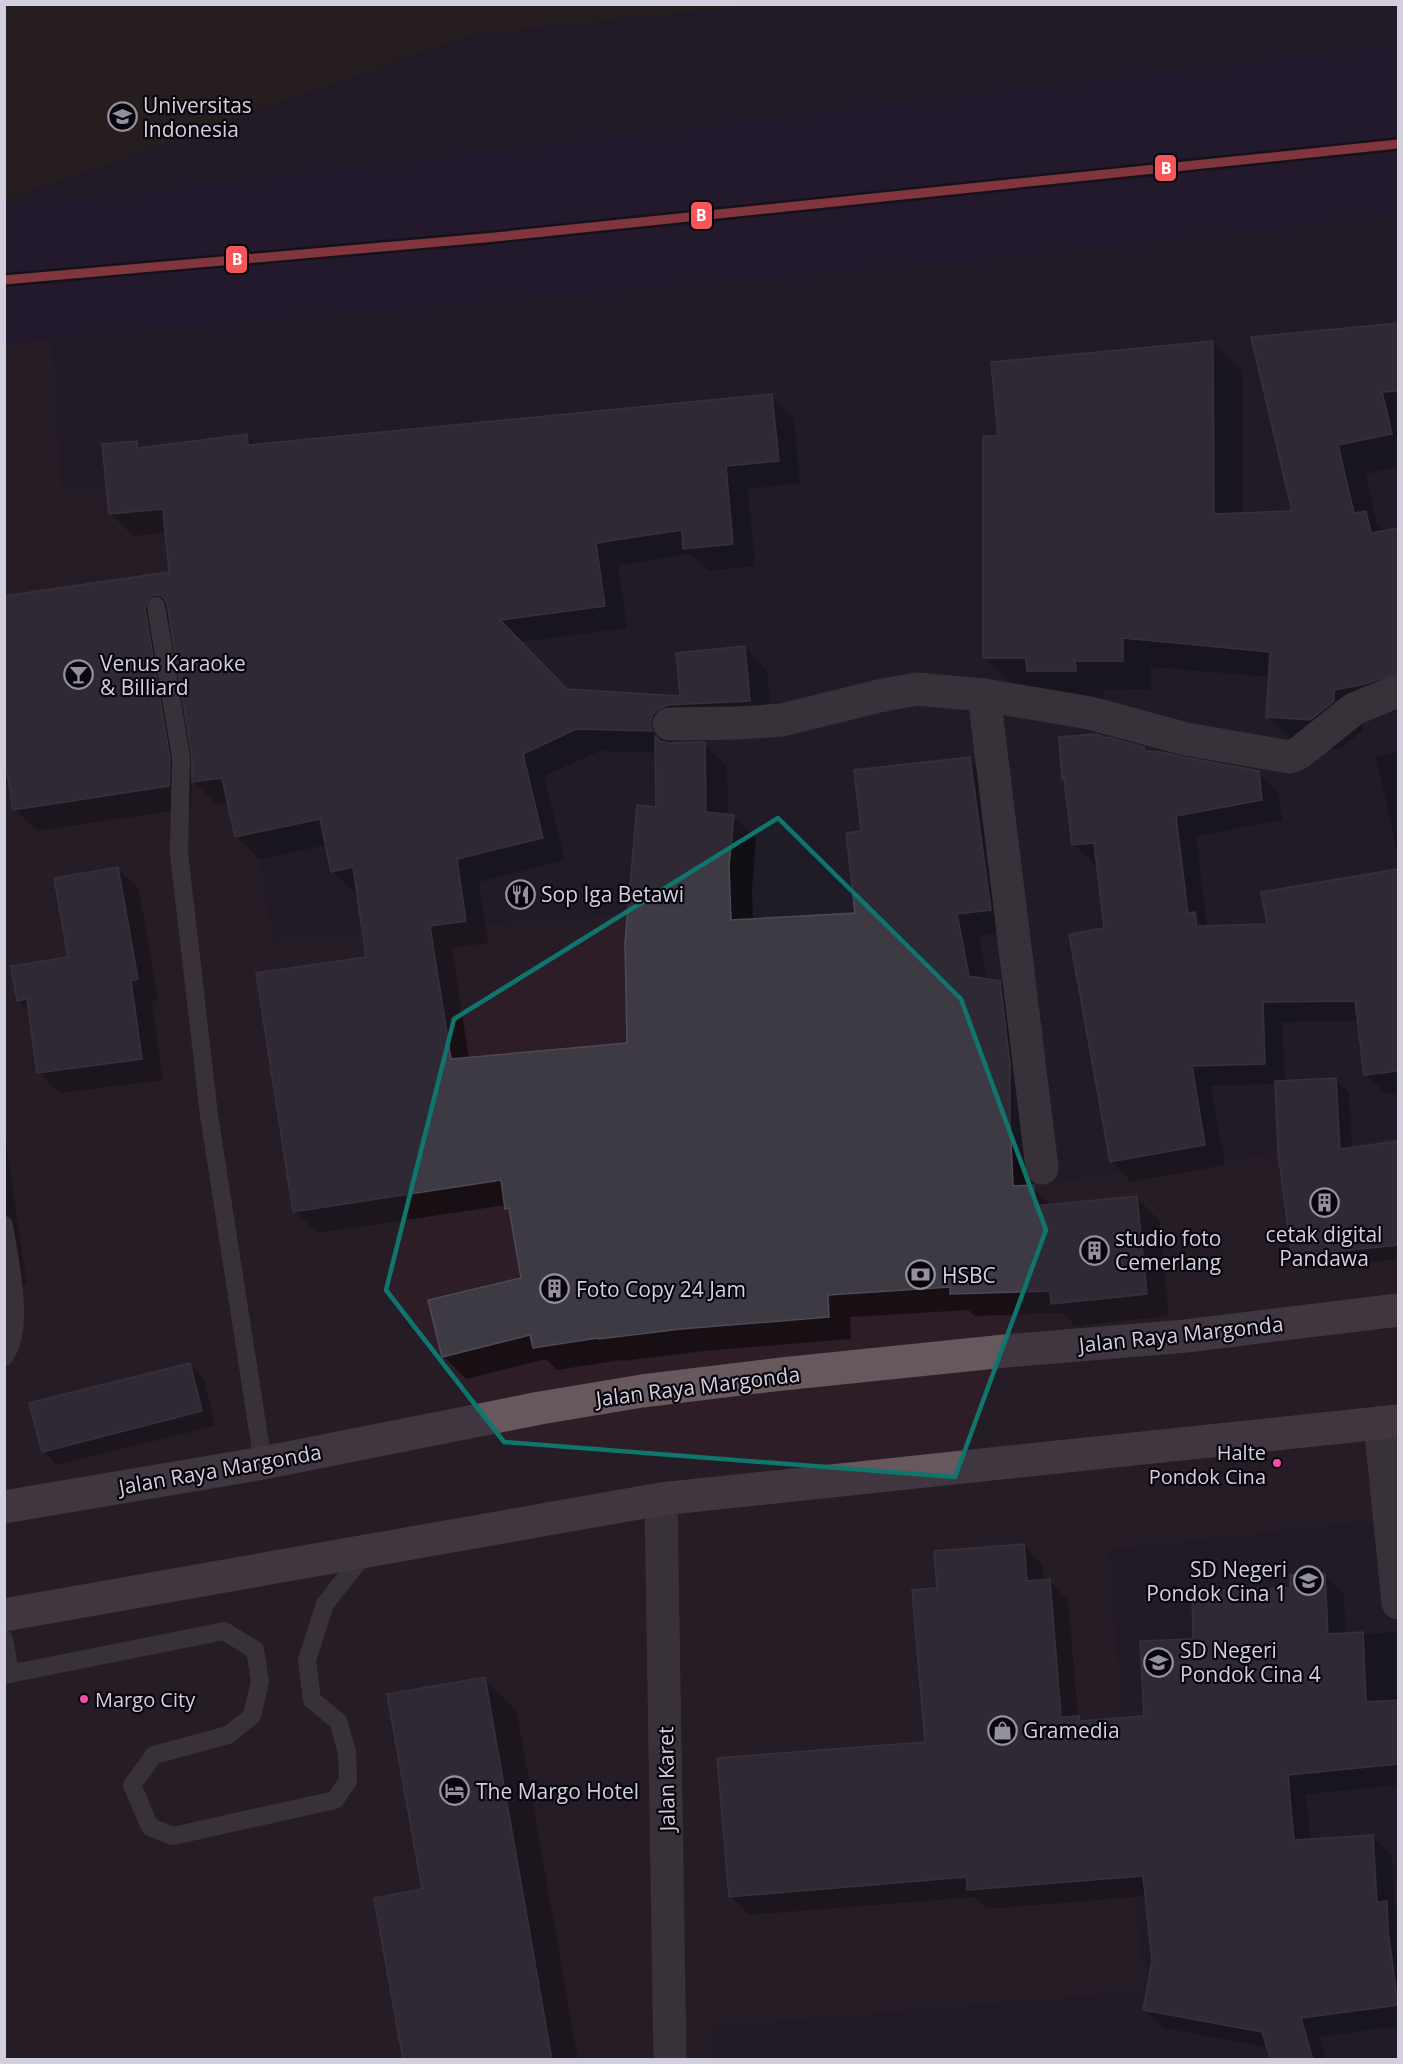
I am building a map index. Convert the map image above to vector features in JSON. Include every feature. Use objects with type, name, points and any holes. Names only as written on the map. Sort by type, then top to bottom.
[{"type":"main road","name":"Jalan Raya Margonda","points":[[4,1507],[263,1463],[540,1408],[642,1391],[1005,1351],[1186,1336],[1398,1310]]},
{"type":"main road","points":[[4,1615],[662,1499],[1389,1422]]},
{"type":"street","points":[[669,724],[782,720],[917,689],[984,695],[1090,713],[1186,739],[1290,757],[1299,753],[1353,709],[1398,691]]},
{"type":"street","points":[[984,695],[1042,1168]]},
{"type":"street","points":[[1389,1422],[1398,1603]]},
{"type":"street","name":"Jalan Karet","points":[[662,1499],[670,2060]]},
{"type":"lane","points":[[156,606],[180,758],[179,853],[209,1115],[263,1463]]},
{"type":"lane","points":[[4,1225],[15,1297],[15,1325],[11,1349],[4,1357]]},
{"type":"lane","points":[[4,1639],[7,1675],[224,1631],[255,1650],[260,1682],[252,1716],[228,1735],[154,1755],[132,1785],[150,1827],[173,1836],[335,1800],[348,1781],[347,1752],[338,1721],[312,1700],[307,1660],[325,1604],[367,1550]]},
{"type":"highlighted area","points":[[778,818],[961,999],[1046,1230],[955,1477],[504,1442],[386,1290],[454,1019]]},
{"type":"shaded area","name":"Universitas Indonesia","points":[[4,5],[754,5],[473,34],[5,200]]},
{"type":"shaded area","points":[[1398,44],[1398,216],[976,261],[83,334],[5,344],[5,208]]},
{"type":"shaded area","points":[[49,295],[62,489],[197,475],[273,939],[644,913],[678,1230],[1398,1138],[1398,1518],[1109,1550],[1144,1991],[712,2027],[711,2059],[5,2059],[4,300]]},
{"type":"building","points":[[1398,323],[1398,391],[1382,392],[1392,434],[1338,445],[1354,513],[1366,511],[1371,533],[1398,528],[1398,673],[1365,684],[1334,690],[1334,701],[1310,720],[1266,717],[1270,652],[1123,638],[1123,661],[1075,661],[1076,671],[1027,671],[1026,658],[983,658],[983,436],[998,436],[991,362],[1213,341],[1214,514],[1292,511],[1251,337]]},
{"type":"building","points":[[772,394],[779,461],[726,466],[733,544],[683,549],[682,530],[596,543],[605,606],[500,620],[567,689],[680,696],[676,653],[745,646],[750,701],[668,705],[653,714],[650,724],[652,731],[576,729],[523,754],[543,838],[457,859],[466,921],[430,926],[451,1059],[627,1043],[625,943],[637,805],[656,807],[655,736],[660,741],[669,743],[705,742],[706,812],[734,815],[729,866],[731,920],[855,913],[846,833],[861,831],[854,770],[970,757],[991,910],[957,914],[969,976],[1000,981],[1010,1064],[1013,1186],[1034,1185],[1035,1206],[1137,1196],[1147,1294],[1051,1304],[1050,1291],[950,1294],[950,1287],[828,1295],[829,1317],[681,1329],[533,1348],[530,1335],[442,1357],[428,1300],[521,1278],[509,1208],[505,1209],[501,1180],[293,1212],[256,973],[366,957],[353,867],[331,872],[320,819],[235,837],[222,778],[192,782],[192,756],[167,604],[159,595],[148,598],[145,608],[170,759],[169,786],[13,810],[4,754],[4,596],[169,572],[163,509],[109,514],[102,444],[137,441],[138,448],[247,434],[248,445]]},
{"type":"building","points":[[1096,734],[1102,738],[1108,737],[1144,747],[1145,751],[1162,752],[1259,771],[1262,800],[1176,816],[1188,913],[1195,912],[1197,926],[1267,924],[1261,892],[1398,869],[1398,1071],[1364,1075],[1355,1001],[1263,1002],[1265,1064],[1192,1066],[1205,1145],[1110,1162],[1069,934],[1104,928],[1094,843],[1072,845],[1064,778],[1062,779],[1059,737]]},
{"type":"building","points":[[118,867],[138,979],[131,981],[142,1059],[37,1073],[27,999],[17,1001],[11,966],[68,957],[54,878]]},
{"type":"building","points":[[1336,1078],[1340,1149],[1398,1141],[1398,1245],[1292,1256],[1278,1153],[1275,1081]]},
{"type":"building","points":[[190,1363],[202,1411],[42,1452],[29,1403]]},
{"type":"building","points":[[1024,1544],[1027,1581],[1050,1579],[1061,1717],[1079,1716],[1080,1721],[1144,1716],[1140,1641],[1193,1639],[1192,1591],[1290,1588],[1290,1575],[1325,1574],[1328,1634],[1363,1632],[1366,1702],[1398,1700],[1398,1764],[1288,1775],[1294,1840],[1373,1835],[1377,1902],[1387,1901],[1388,1930],[1398,2005],[1301,2018],[1313,2060],[1271,2060],[1262,2032],[1143,2010],[1152,1961],[1143,1876],[967,1890],[966,1877],[729,1897],[717,1758],[925,1742],[912,1590],[937,1588],[934,1551]]},
{"type":"building","name":"The Margo Hotel","points":[[485,1677],[552,2060],[403,2060],[374,1898],[422,1889],[387,1694]]},
{"type":"transit line","name":"B","points":[[4,280],[485,238],[1398,144]]},
{"type":"place","name":"Universitas Indonesia","points":[[122,117]]},
{"type":"place","name":"Venus Karaoke & Billiard","points":[[79,675]]},
{"type":"place","name":"Sop Iga Betawi","points":[[520,894]]},
{"type":"place","name":"cetak digital Pandawa","points":[[1324,1203]]},
{"type":"place","name":"studio foto Cemerlang","points":[[1094,1250]]},
{"type":"place","name":"HSBC","points":[[921,1275]]},
{"type":"place","name":"Foto Copy 24 Jam","points":[[555,1289]]},
{"type":"place","name":"Halte Pondok Cina","points":[[1277,1463]]},
{"type":"place","name":"SD Negeri Pondok Cina 1","points":[[1308,1581]]},
{"type":"place","name":"SD Negeri Pondok Cina 4","points":[[1159,1662]]},
{"type":"place","name":"Margo City","points":[[84,1699]]},
{"type":"place","name":"Gramedia","points":[[1002,1730]]},
{"type":"place","name":"The Margo Hotel","points":[[455,1791]]}]
